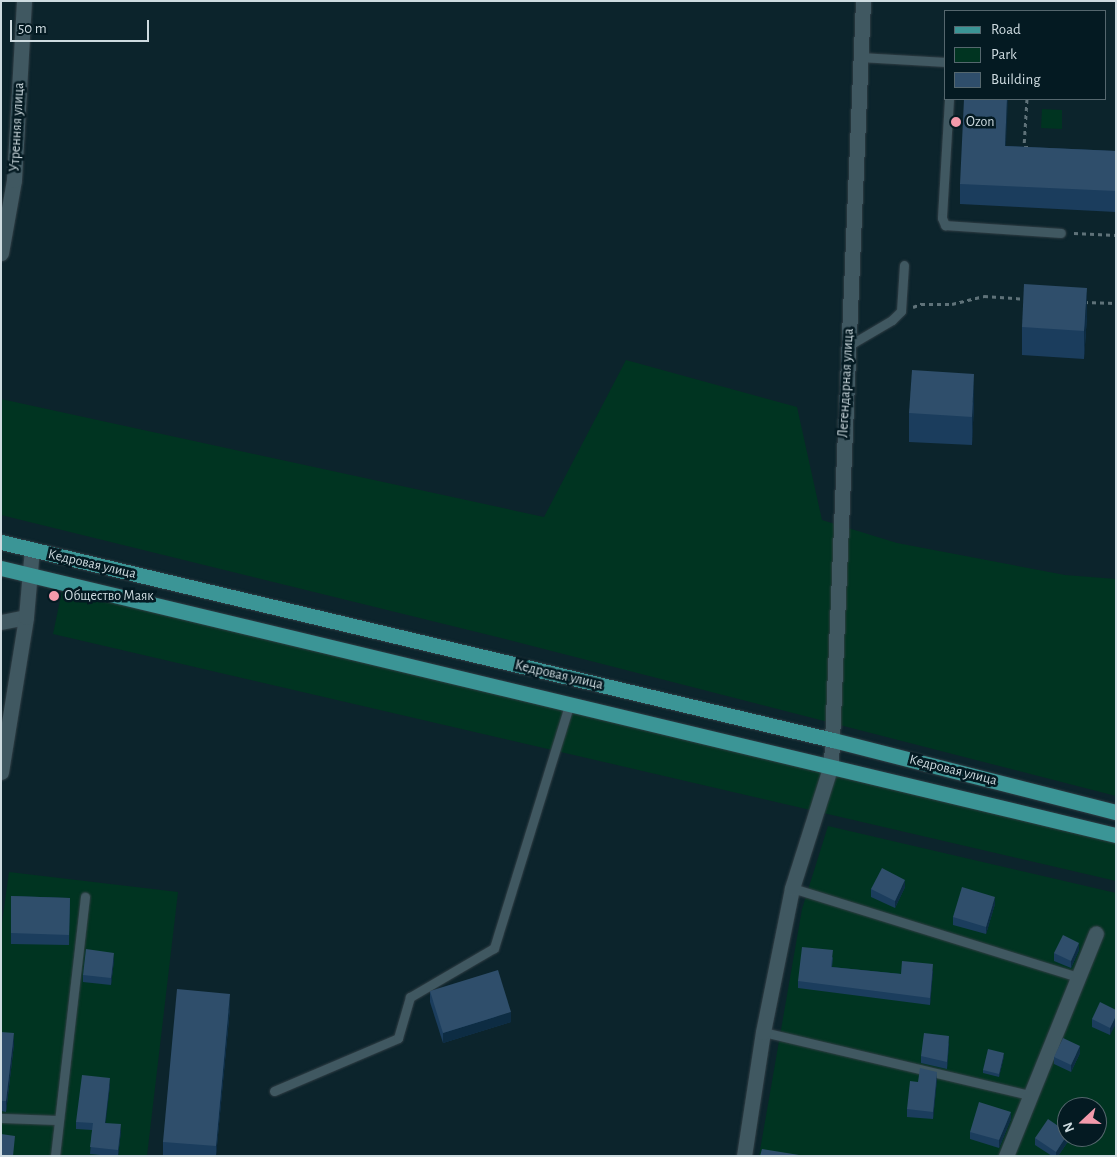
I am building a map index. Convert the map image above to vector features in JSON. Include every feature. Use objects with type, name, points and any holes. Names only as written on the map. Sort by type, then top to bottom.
[{"type":"main road","name":"Кедровая улица","points":[[1,542],[833,740],[1116,812]]},
{"type":"main road","name":"Кедровая улица","points":[[1,568],[570,702],[1116,835]]},
{"type":"street","name":"Утренняя улица","points":[[1,253],[14,180],[24,1]]},
{"type":"street","name":"Легендарная улица","points":[[744,1156],[763,1032],[792,888],[831,765],[863,1]]},
{"type":"street","points":[[1,772],[26,617],[32,550]]},
{"type":"street","points":[[1,622],[26,617]]},
{"type":"street","points":[[1006,1156],[1096,932]]},
{"type":"lane","points":[[860,57],[944,62]]},
{"type":"lane","points":[[949,100],[942,218],[945,225],[1061,233]]},
{"type":"lane","points":[[848,346],[892,320],[901,311],[904,265]]},
{"type":"lane","points":[[274,1091],[398,1038],[410,997],[494,948],[570,702]]},
{"type":"lane","points":[[792,888],[1078,977]]},
{"type":"lane","points":[[55,1156],[85,897]]},
{"type":"lane","points":[[763,1032],[1030,1096]]},
{"type":"lane","points":[[1,1118],[59,1120]]},
{"type":"path","points":[[1027,100],[1024,147],[1034,148]]},
{"type":"path","points":[[1061,233],[1116,235]]},
{"type":"path","points":[[901,311],[921,304],[952,304],[984,296],[1031,299]]},
{"type":"path","points":[[1079,302],[1116,303]]},
{"type":"green space","points":[[1042,109],[1062,110],[1062,129],[1041,128]]},
{"type":"green space","points":[[626,360],[797,407],[822,520],[897,543],[1065,575],[1116,579],[1116,796],[497,637],[1,515],[1,399],[544,517]]},
{"type":"green space","points":[[63,586],[1116,841],[1116,881],[53,634]]},
{"type":"green space","points":[[828,826],[1116,893],[1116,1156],[759,1156],[802,909]]},
{"type":"green space","points":[[9,872],[178,892],[147,1156],[1,1156],[1,930]]},
{"type":"building","points":[[964,100],[1007,100],[1005,146],[1116,151],[1116,191],[960,184]]},
{"type":"building","points":[[1024,284],[1087,288],[1084,331],[1022,327]]},
{"type":"building","points":[[912,370],[974,374],[972,417],[909,413]]},
{"type":"building","points":[[882,868],[905,880],[895,901],[871,889]]},
{"type":"building","points":[[962,887],[995,897],[986,927],[953,917]]},
{"type":"building","points":[[11,896],[70,898],[69,935],[11,933]]},
{"type":"building","points":[[1063,935],[1079,943],[1071,961],[1054,953]]},
{"type":"building","points":[[802,947],[833,950],[831,967],[901,974],[902,961],[933,964],[930,998],[798,981]]},
{"type":"building","points":[[86,949],[114,953],[111,978],[83,975]]},
{"type":"building","points":[[498,970],[511,1012],[443,1033],[430,991]]},
{"type":"building","points":[[177,989],[230,994],[216,1146],[163,1142]]},
{"type":"building","points":[[1100,1002],[1116,1010],[1116,1016],[1110,1028],[1092,1019]]},
{"type":"building","points":[[1,1032],[14,1033],[6,1101],[1,1101]]},
{"type":"building","points":[[924,1033],[949,1036],[947,1062],[921,1056]]},
{"type":"building","points":[[1063,1038],[1080,1046],[1071,1065],[1054,1057]]},
{"type":"building","points":[[988,1049],[1004,1053],[999,1074],[983,1070]]},
{"type":"building","points":[[920,1068],[937,1072],[933,1112],[907,1109],[910,1081],[918,1082]]},
{"type":"building","points":[[82,1075],[110,1078],[105,1123],[121,1124],[118,1150],[90,1147],[93,1123],[76,1122]]},
{"type":"building","points":[[979,1102],[1011,1112],[999,1140],[970,1132]]},
{"type":"building","points":[[1048,1119],[1057,1125],[1057,1147],[1059,1147],[1056,1152],[1035,1138]]},
{"type":"building","points":[[1,1134],[15,1136],[13,1156],[1,1156]]},
{"type":"building","points":[[762,1149],[799,1155],[799,1156],[760,1156]]},
{"type":"place","name":"Ozon","points":[[956,122]]},
{"type":"place","name":"Общество Маяк","points":[[54,596]]}]
